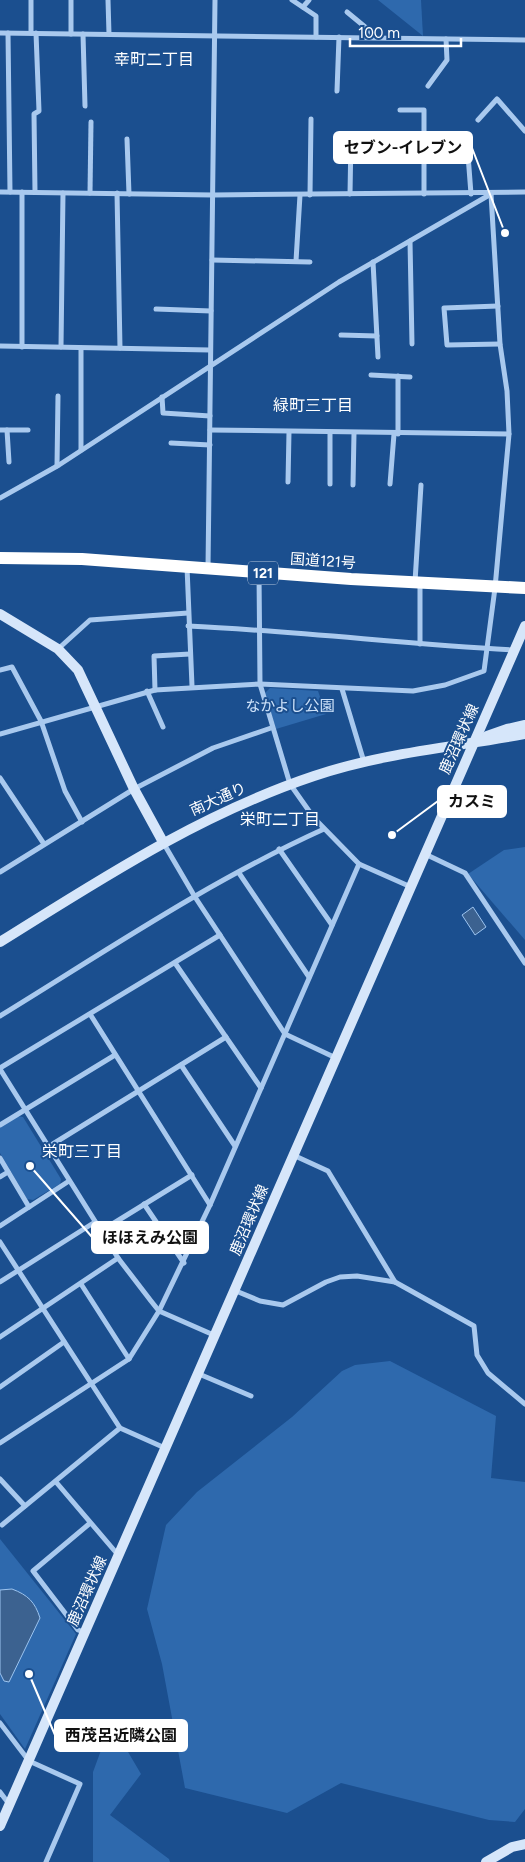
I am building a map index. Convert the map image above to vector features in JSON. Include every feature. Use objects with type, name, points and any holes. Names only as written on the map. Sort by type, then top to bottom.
[{"type":"highway","name":"国道121号","points":[[0,558],[82,559],[258,573],[495,588],[525,588]]},
{"type":"main road","points":[[0,614],[58,649],[78,670],[134,789],[163,842]]},
{"type":"main road","name":"鹿沼環状線","points":[[0,1826],[216,1337],[293,1155],[426,854],[472,742],[525,626]]},
{"type":"main road","points":[[472,742],[507,728],[525,725]]},
{"type":"main road","points":[[472,742],[525,734]]},
{"type":"main road","name":"南大通り","points":[[0,942],[163,842],[223,812],[290,784],[364,762],[472,742]]},
{"type":"main road","points":[[486,1862],[512,1847],[525,1844]]},
{"type":"street","points":[[31,0],[39,111],[34,114],[35,192]]},
{"type":"street","points":[[71,0],[71,34]]},
{"type":"street","points":[[108,0],[109,34]]},
{"type":"street","points":[[208,568],[215,0]]},
{"type":"street","points":[[292,0],[316,16],[316,36]]},
{"type":"street","points":[[303,8],[309,0]]},
{"type":"street","points":[[346,12],[370,31],[372,37]]},
{"type":"street","points":[[0,33],[525,40]]},
{"type":"street","points":[[8,33],[10,192]]},
{"type":"street","points":[[83,34],[85,106]]},
{"type":"street","points":[[338,91],[339,37]]},
{"type":"street","points":[[428,86],[447,60],[446,39]]},
{"type":"street","points":[[478,120],[497,98],[525,131]]},
{"type":"street","points":[[400,110],[424,110],[424,194]]},
{"type":"street","points":[[310,195],[311,119]]},
{"type":"street","points":[[90,122],[90,193]]},
{"type":"street","points":[[350,194],[351,137]]},
{"type":"street","points":[[127,139],[129,194]]},
{"type":"street","points":[[455,150],[468,155],[471,194]]},
{"type":"street","points":[[0,192],[213,195],[491,194],[525,192]]},
{"type":"street","points":[[22,192],[22,347]]},
{"type":"street","points":[[61,347],[63,193]]},
{"type":"street","points":[[117,194],[120,348]]},
{"type":"street","points":[[0,498],[57,466],[339,282],[491,194]]},
{"type":"street","points":[[0,734],[147,691],[192,686],[260,684],[342,690],[413,691],[445,685],[484,671],[495,588],[509,434],[507,390],[500,344],[491,194]]},
{"type":"street","points":[[296,261],[300,195]]},
{"type":"street","points":[[410,241],[412,344]]},
{"type":"street","points":[[212,260],[310,262]]},
{"type":"street","points":[[373,262],[378,357]]},
{"type":"street","points":[[498,306],[444,308],[446,345],[500,344]]},
{"type":"street","points":[[156,309],[210,311]]},
{"type":"street","points":[[341,335],[377,336]]},
{"type":"street","points":[[0,346],[210,350]]},
{"type":"street","points":[[80,348],[81,450]]},
{"type":"street","points":[[371,375],[410,377]]},
{"type":"street","points":[[390,484],[396,434],[398,376]]},
{"type":"street","points":[[57,466],[58,396]]},
{"type":"street","points":[[162,397],[163,413],[210,416]]},
{"type":"street","points":[[0,430],[28,430]]},
{"type":"street","points":[[7,430],[9,462]]},
{"type":"street","points":[[210,430],[396,434],[509,434]]},
{"type":"street","points":[[288,482],[289,432]]},
{"type":"street","points":[[330,433],[330,484]]},
{"type":"street","points":[[353,485],[354,433]]},
{"type":"street","points":[[171,443],[210,445]]},
{"type":"street","points":[[420,644],[418,583],[421,486]]},
{"type":"street","points":[[187,567],[192,686]]},
{"type":"street","points":[[258,573],[260,684],[290,784],[324,830],[359,864],[410,887]]},
{"type":"street","points":[[58,649],[90,620],[188,613]]},
{"type":"street","points":[[188,626],[260,629],[420,644],[515,650]]},
{"type":"street","points":[[155,690],[154,656],[190,654]]},
{"type":"street","points":[[0,670],[12,667],[41,721],[65,791],[82,822]]},
{"type":"street","points":[[342,690],[364,762]]},
{"type":"street","points":[[147,691],[163,726]]},
{"type":"street","points":[[0,872],[134,789],[213,748],[272,728]]},
{"type":"street","points":[[0,778],[44,844]]},
{"type":"street","points":[[0,1016],[195,897],[239,874],[279,849],[324,830]]},
{"type":"street","points":[[163,842],[195,897],[285,1034],[336,1058]]},
{"type":"street","points":[[279,849],[332,925]]},
{"type":"street","points":[[426,854],[466,873],[525,963]]},
{"type":"street","points":[[0,1443],[92,1385],[129,1359],[159,1311],[184,1263],[210,1205],[359,864]]},
{"type":"street","points":[[239,874],[309,978]]},
{"type":"street","points":[[216,1337],[159,1311],[118,1258],[0,1069],[220,935]]},
{"type":"street","points":[[175,963],[261,1088]]},
{"type":"street","points":[[90,1014],[210,1205]]},
{"type":"street","points":[[48,1147],[226,1037]]},
{"type":"street","points":[[0,1125],[116,1055]]},
{"type":"street","points":[[181,1065],[235,1146]]},
{"type":"street","points":[[293,1155],[328,1171],[395,1282]]},
{"type":"street","points":[[0,1158],[30,1207]]},
{"type":"street","points":[[0,1177],[8,1172]]},
{"type":"street","points":[[101,1231],[192,1175]]},
{"type":"street","points":[[0,1226],[69,1181]]},
{"type":"street","points":[[144,1204],[184,1263]]},
{"type":"street","points":[[0,1282],[95,1222]]},
{"type":"street","points":[[0,1242],[120,1428],[166,1449]]},
{"type":"street","points":[[0,1338],[118,1258]]},
{"type":"street","points":[[236,1291],[260,1301],[283,1305],[319,1285],[340,1277],[357,1276],[395,1282],[474,1326],[477,1355],[488,1373],[525,1404]]},
{"type":"street","points":[[81,1284],[129,1359]]},
{"type":"street","points":[[0,1387],[64,1342]]},
{"type":"street","points":[[199,1374],[251,1396]]},
{"type":"street","points":[[2,1525],[120,1428]]},
{"type":"street","points":[[0,1479],[25,1506]]},
{"type":"street","points":[[56,1482],[89,1524],[119,1556]]},
{"type":"street","points":[[85,1633],[78,1630],[33,1571],[89,1524]]},
{"type":"street","points":[[0,1722],[29,1761],[80,1784],[46,1862]]},
{"type":"street","points":[[0,1792],[10,1805]]},
{"type":"green space","points":[[378,0],[421,0],[423,36]]},
{"type":"green space","name":"なかよし公園","points":[[270,688],[318,691],[326,714],[276,729],[265,693]]},
{"type":"green space","points":[[525,847],[525,940],[468,874],[504,850]]},
{"type":"green space","points":[[17,1116],[23,1117],[61,1179],[60,1184],[33,1200],[27,1199],[0,1153],[0,1127]]},
{"type":"green space","points":[[390,1361],[496,1416],[491,1478],[525,1482],[525,1809],[515,1822],[489,1820],[341,1783],[287,1813],[185,1788],[162,1664],[147,1609],[166,1525],[197,1492],[292,1417],[342,1371],[355,1365]]},
{"type":"green space","points":[[0,1539],[76,1634],[25,1749],[0,1714]]},
{"type":"green space","points":[[111,1723],[141,1774],[110,1815],[169,1859],[170,1862],[93,1862],[93,1772]]},
{"type":"shaded area","points":[[473,907],[486,927],[475,935],[462,915]]},
{"type":"shaded area","points":[[12,1589],[30,1600],[40,1618],[9,1682],[4,1681],[0,1673],[0,1590]]},
{"type":"place","name":"セブン-イレブン","points":[[505,233]]},
{"type":"place","name":"カスミ","points":[[392,835]]},
{"type":"place","name":"ほほえみ公園","points":[[30,1166]]},
{"type":"place","name":"西茂呂近隣公園","points":[[29,1674]]},
{"type":"district","name":"幸町二丁目","points":[[154,59]]},
{"type":"district","name":"緑町三丁目","points":[[313,405]]},
{"type":"district","name":"栄町二丁目","points":[[280,819]]},
{"type":"district","name":"栄町三丁目","points":[[82,1151]]}]
